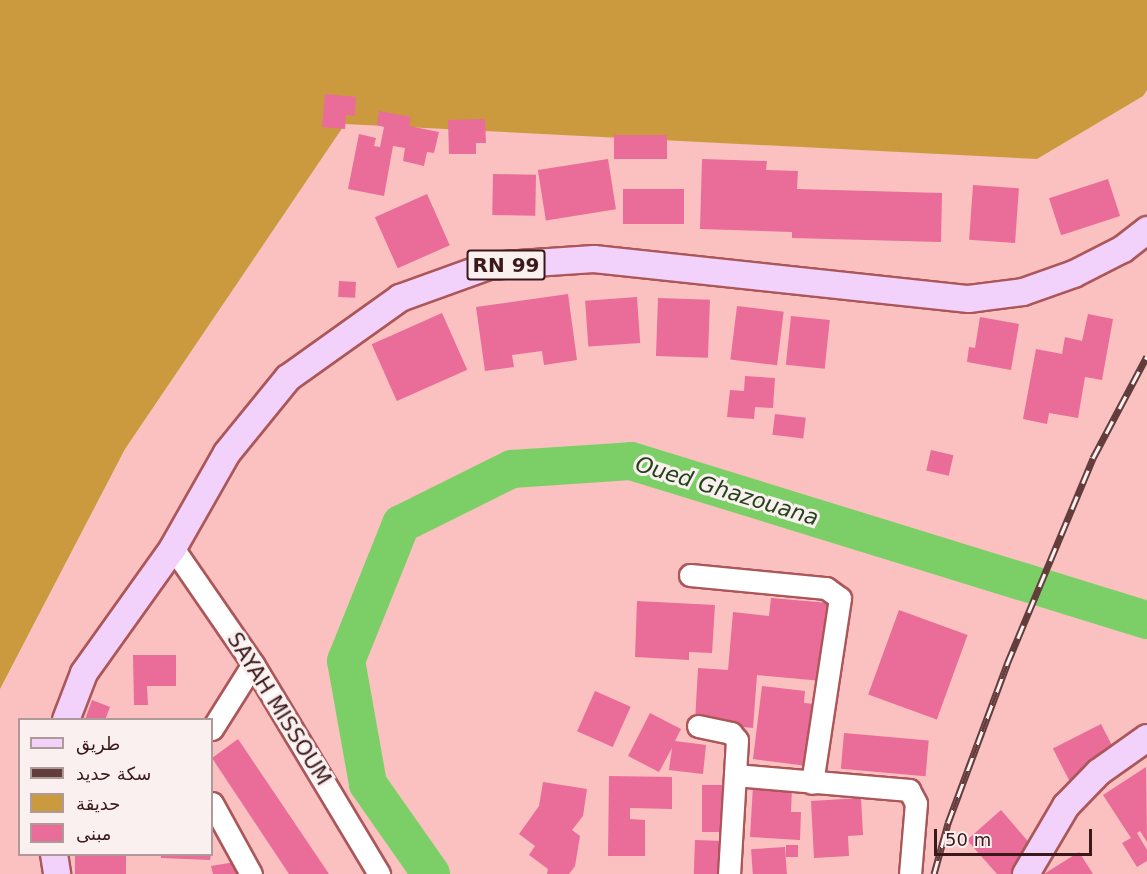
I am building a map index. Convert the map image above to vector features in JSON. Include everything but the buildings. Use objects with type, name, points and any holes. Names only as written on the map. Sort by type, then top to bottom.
[{"type":"main road","name":"RN 99","points":[[67,718],[84,673],[173,548],[227,453],[288,378],[400,298],[489,266],[594,259],[969,298],[1023,292],[1074,274],[1123,249],[1147,230]]},
{"type":"main road","points":[[1026,874],[1066,806],[1098,772],[1147,738]]},
{"type":"main road","points":[[49,874],[53,856]]},
{"type":"main road","points":[[53,856],[57,874]]},
{"type":"street","name":"SAYAH MISSOUM","points":[[173,548],[253,664],[379,874]]},
{"type":"street","points":[[690,575],[826,588],[840,598],[812,783]]},
{"type":"street","points":[[213,727],[253,664]]},
{"type":"street","points":[[698,726],[735,736],[729,874]]},
{"type":"street","points":[[735,775],[912,793],[916,803],[910,874]]},
{"type":"street","points":[[213,805],[251,874]]},
{"type":"green space","points":[[0,0],[1147,0],[1147,90],[1143,96],[1037,159],[345,124],[125,449],[0,689]]},
{"type":"waterway","name":"Oued Ghazouana","points":[[431,874],[368,784],[346,661],[401,524],[512,469],[631,461],[1147,620]]},
{"type":"railway","points":[[934,874],[948,823],[1007,664],[1093,458],[1147,356]]}]
